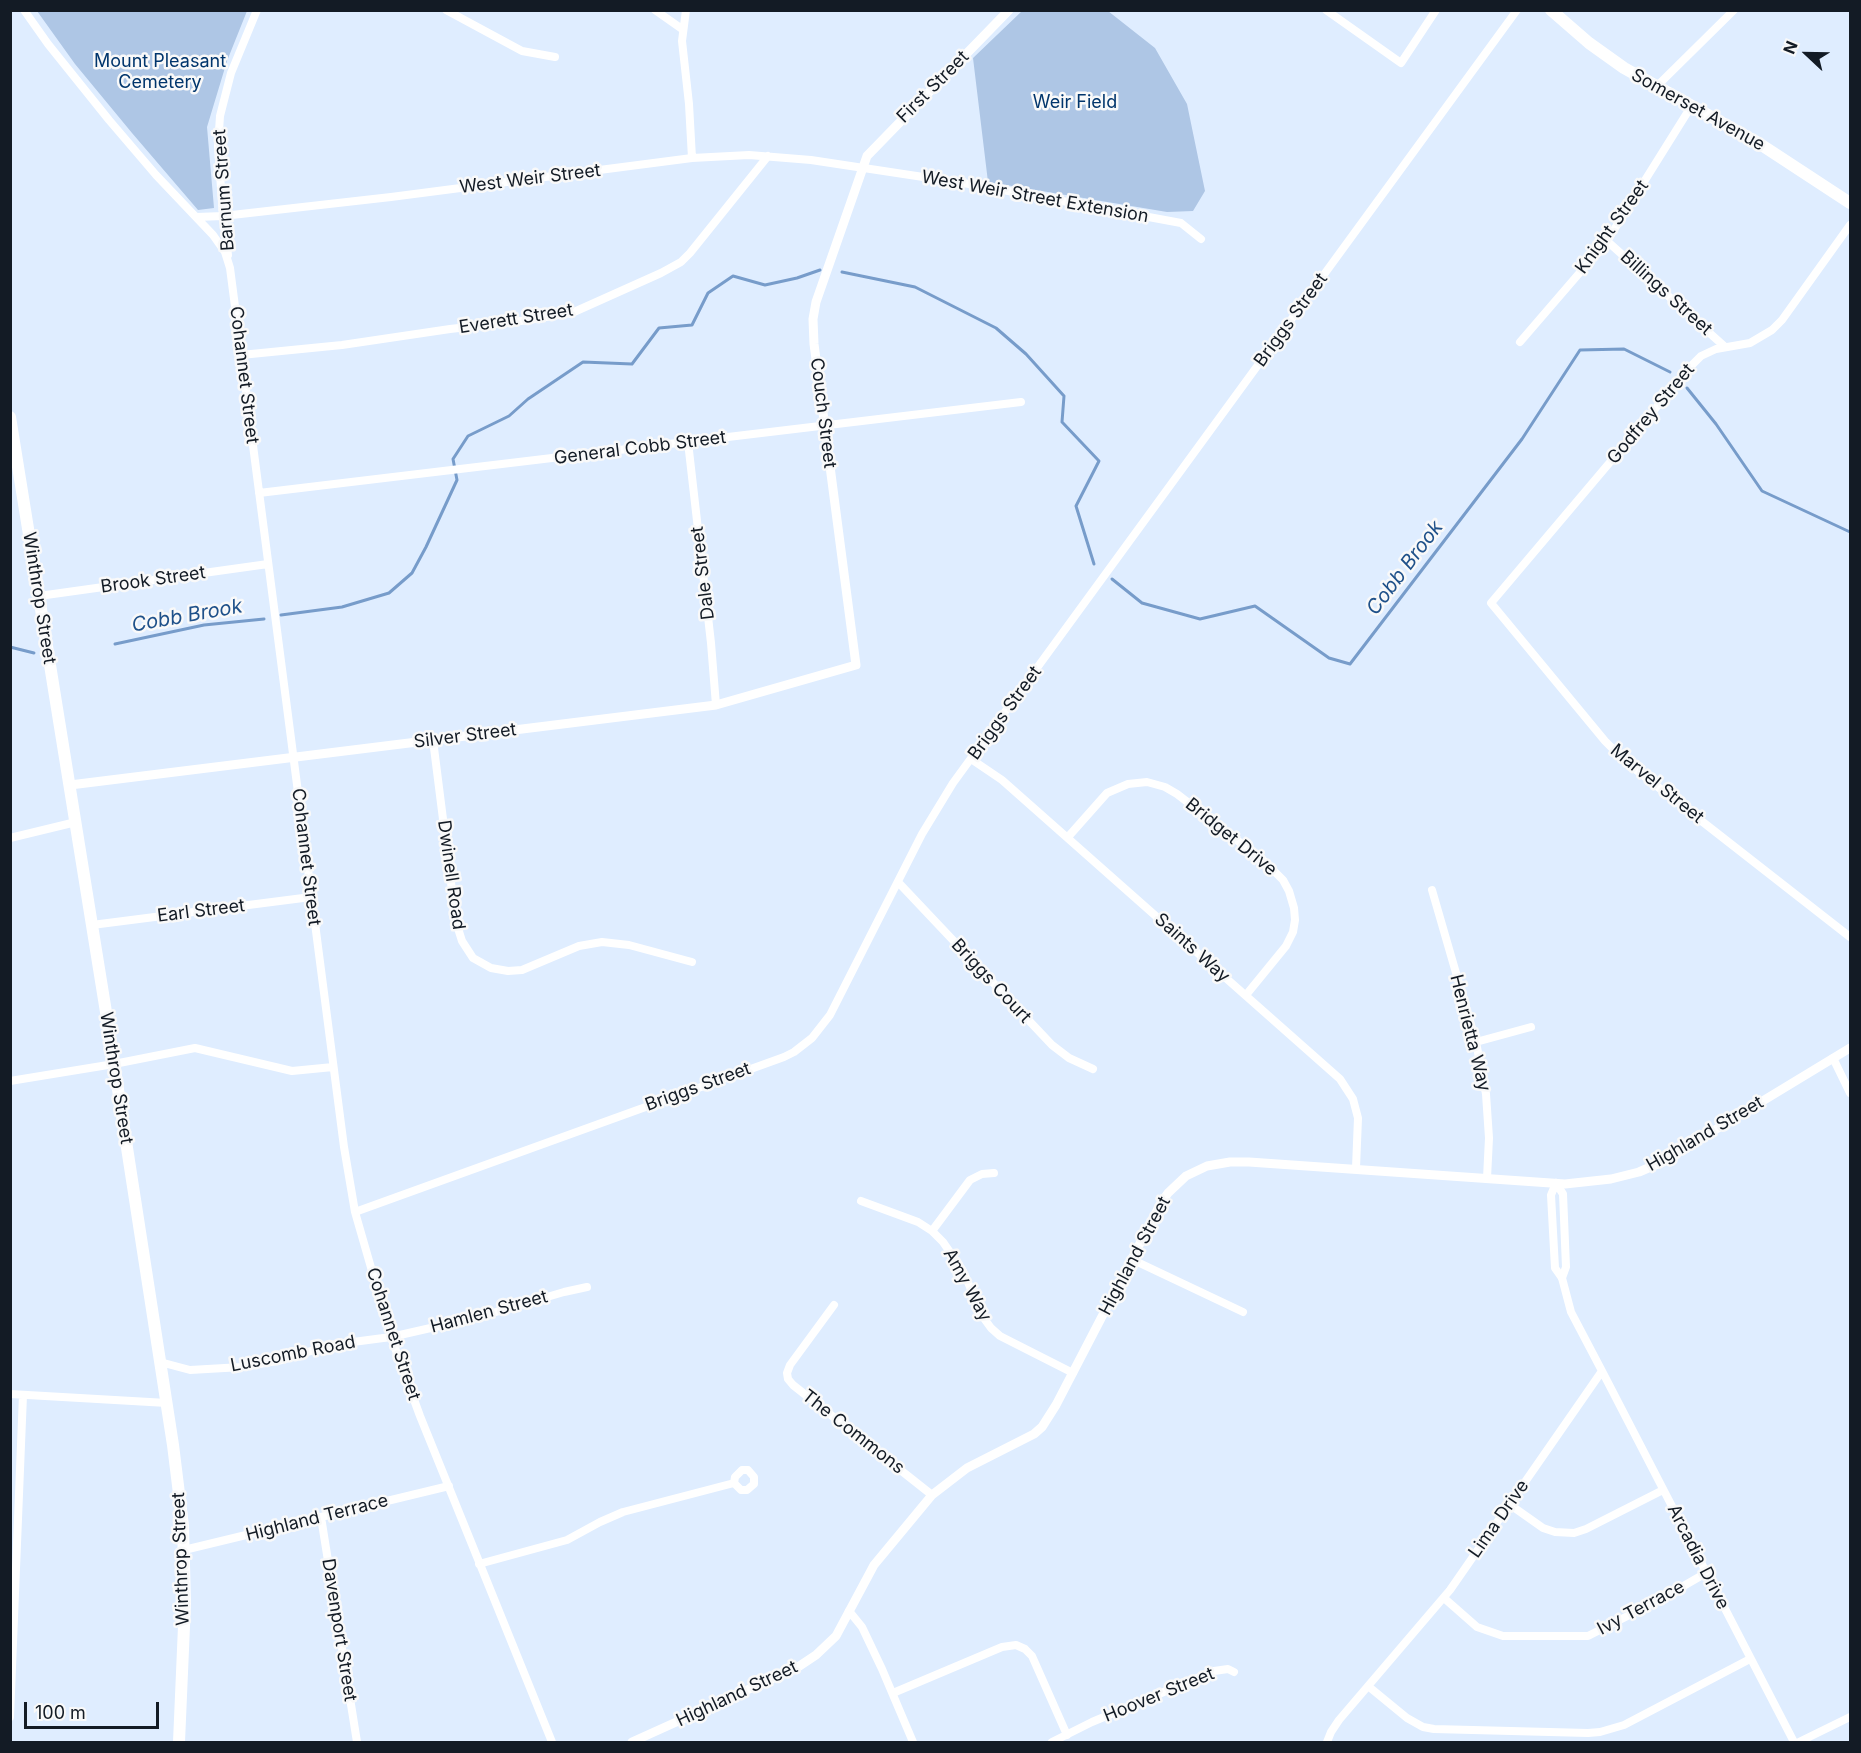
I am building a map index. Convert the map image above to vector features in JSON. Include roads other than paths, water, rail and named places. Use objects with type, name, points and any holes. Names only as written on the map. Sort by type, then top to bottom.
[{"type":"main road","name":"Somerset Avenue","points":[[1551,10],[1607,57],[1801,169],[1851,202]]},
{"type":"main road","name":"Winthrop Street","points":[[10,417],[15,468],[70,784],[167,1403],[183,1526],[185,1602],[179,1743]]},
{"type":"street","name":"Cohannet Street","points":[[24,10],[48,44],[121,135],[220,244],[230,268],[333,1067],[355,1212],[391,1337],[420,1416],[552,1743]]},
{"type":"street","name":"Barnum Street","points":[[230,268],[223,216],[218,146],[220,116],[231,73],[257,10]]},
{"type":"street","points":[[446,10],[522,51],[555,57]]},
{"type":"street","points":[[655,10],[682,29]]},
{"type":"street","points":[[686,10],[682,29],[682,52],[689,104],[692,158]]},
{"type":"street","name":"First Street","points":[[863,167],[873,148],[1009,10]]},
{"type":"street","points":[[1326,10],[1401,63],[1436,10]]},
{"type":"street","name":"Briggs Street","points":[[355,1212],[795,1052],[812,1038],[830,1015],[940,803],[1517,10]]},
{"type":"street","points":[[1657,86],[1734,10]]},
{"type":"street","name":"Knight Street","points":[[1520,342],[1607,241],[1692,105]]},
{"type":"street","name":"West Weir Street","points":[[197,217],[223,216],[530,180],[692,158],[736,155],[768,156],[863,167]]},
{"type":"street","name":"Everett Street","points":[[241,355],[342,345],[574,312],[681,262],[768,156]]},
{"type":"street","name":"West Weir Street Extension","points":[[863,167],[942,179],[1181,223],[1201,239]]},
{"type":"street","name":"Couch Street","points":[[856,665],[824,426],[813,319],[816,302],[863,167]]},
{"type":"street","name":"Godfrey Street","points":[[1491,603],[1693,364],[1708,352],[1724,346],[1750,343],[1772,330],[1782,320],[1851,225]]},
{"type":"street","name":"Billings Street","points":[[1607,241],[1724,346]]},
{"type":"street","name":"General Cobb Street","points":[[259,493],[1021,402]]},
{"type":"street","name":"Dale Street","points":[[688,442],[716,705]]},
{"type":"street","name":"Brook Street","points":[[39,596],[268,564]]},
{"type":"street","name":"Marvel Street","points":[[1491,603],[1605,741],[1626,762],[1851,937]]},
{"type":"street","name":"Silver Street","points":[[70,784],[716,705],[856,665]]},
{"type":"street","name":"Dwinell Road","points":[[433,740],[456,922],[462,941],[473,958],[481,964],[501,970],[522,970],[579,946],[602,942],[629,945],[692,962]]},
{"type":"street","name":"Saints Way","points":[[971,759],[1002,780],[1068,837],[1340,1079],[1348,1088],[1358,1118],[1356,1168]]},
{"type":"street","name":"Bridget Drive","points":[[1068,837],[1107,793],[1128,784],[1147,782],[1165,787],[1177,794],[1264,861],[1283,880],[1289,891],[1295,920],[1293,932],[1286,946],[1246,995]]},
{"type":"street","points":[[10,838],[76,822]]},
{"type":"street","name":"Briggs Court","points":[[898,882],[1052,1045],[1069,1058],[1093,1069]]},
{"type":"street","name":"Henrietta Way","points":[[1432,890],[1476,1042],[1486,1095],[1489,1138],[1487,1178]]},
{"type":"street","name":"Earl Street","points":[[92,924],[311,897]]},
{"type":"street","points":[[1476,1042],[1531,1027]]},
{"type":"street","points":[[10,1081],[195,1048],[292,1071],[333,1067]]},
{"type":"street","name":"Highland Street","points":[[632,1743],[798,1667],[816,1655],[836,1636],[874,1565],[932,1495],[967,1468],[1034,1434],[1042,1427],[1053,1411],[1155,1213],[1168,1193],[1186,1176],[1207,1166],[1249,1161],[1575,1184],[1611,1179],[1654,1166],[1851,1048]]},
{"type":"street","points":[[1833,1058],[1851,1093]]},
{"type":"street","points":[[932,1231],[970,1180],[981,1174],[994,1173]]},
{"type":"street","points":[[1556,1183],[1563,1194],[1566,1267],[1562,1278],[1571,1312],[1602,1371]]},
{"type":"street","name":"Amy Way","points":[[861,1201],[918,1222],[932,1231],[943,1242],[963,1271],[983,1317],[992,1328],[1007,1340],[1073,1373]]},
{"type":"street","points":[[1131,1259],[1243,1312]]},
{"type":"street","name":"Hamlen Street","points":[[391,1337],[489,1315],[586,1287]]},
{"type":"street","name":"The Commons","points":[[834,1305],[790,1365],[787,1373],[788,1379],[932,1495]]},
{"type":"street","name":"Luscomb Road","points":[[160,1362],[190,1370],[242,1367],[282,1360],[330,1345],[391,1337]]},
{"type":"street","name":"Arcadia Drive","points":[[1602,1371],[1794,1743]]},
{"type":"street","name":"Lima Drive","points":[[1327,1743],[1334,1726],[1444,1598],[1602,1371]]},
{"type":"street","points":[[10,1394],[167,1403]]},
{"type":"street","points":[[10,1718],[23,1395]]},
{"type":"street","points":[[479,1564],[567,1540],[623,1512],[734,1483]]},
{"type":"street","name":"Highland Terrace","points":[[184,1550],[449,1486]]},
{"type":"street","points":[[1509,1504],[1543,1528],[1561,1533],[1574,1533],[1663,1490]]},
{"type":"street","name":"Davenport Street","points":[[321,1517],[357,1743]]},
{"type":"street","name":"Ivy Terrace","points":[[1444,1598],[1478,1627],[1497,1634],[1546,1637],[1588,1636],[1706,1573]]},
{"type":"street","points":[[849,1611],[862,1628],[893,1693],[913,1743]]},
{"type":"street","points":[[893,1693],[1002,1647],[1016,1645],[1025,1649],[1032,1656],[1067,1735]]},
{"type":"street","points":[[1368,1686],[1407,1718],[1423,1727],[1588,1733],[1624,1725],[1750,1659]]},
{"type":"street","name":"Hoover Street","points":[[1052,1743],[1092,1722],[1214,1671],[1234,1672]]},
{"type":"street","points":[[1799,1743],[1851,1717]]},
{"type":"waterway","name":"Cobb Brook","points":[[281,615],[342,607],[389,593],[412,573],[426,547],[457,480],[453,459],[468,436],[509,416],[528,399],[583,362],[632,364],[659,328],[692,325],[708,293],[733,276],[765,285],[820,270]]},
{"type":"waterway","name":"Cobb Brook","points":[[842,272],[915,287],[996,328],[1026,354],[1064,396],[1062,422],[1099,461],[1076,506],[1094,564]]},
{"type":"waterway","name":"Cobb Brook","points":[[1112,579],[1142,603],[1200,619],[1255,606],[1329,658],[1350,664],[1522,439],[1580,350],[1624,349],[1670,372]]},
{"type":"waterway","name":"Cobb Brook","points":[[1687,388],[1716,424],[1762,491],[1850,532]]},
{"type":"waterway","name":"Cobb Brook","points":[[115,644],[204,625],[264,619]]},
{"type":"waterway","name":"Cobb Brook","points":[[10,647],[34,653]]},
{"type":"park label","name":"Mount Pleasant Cemetery","points":[[160,72]]},
{"type":"park label","name":"Weir Field","points":[[1075,103]]}]
